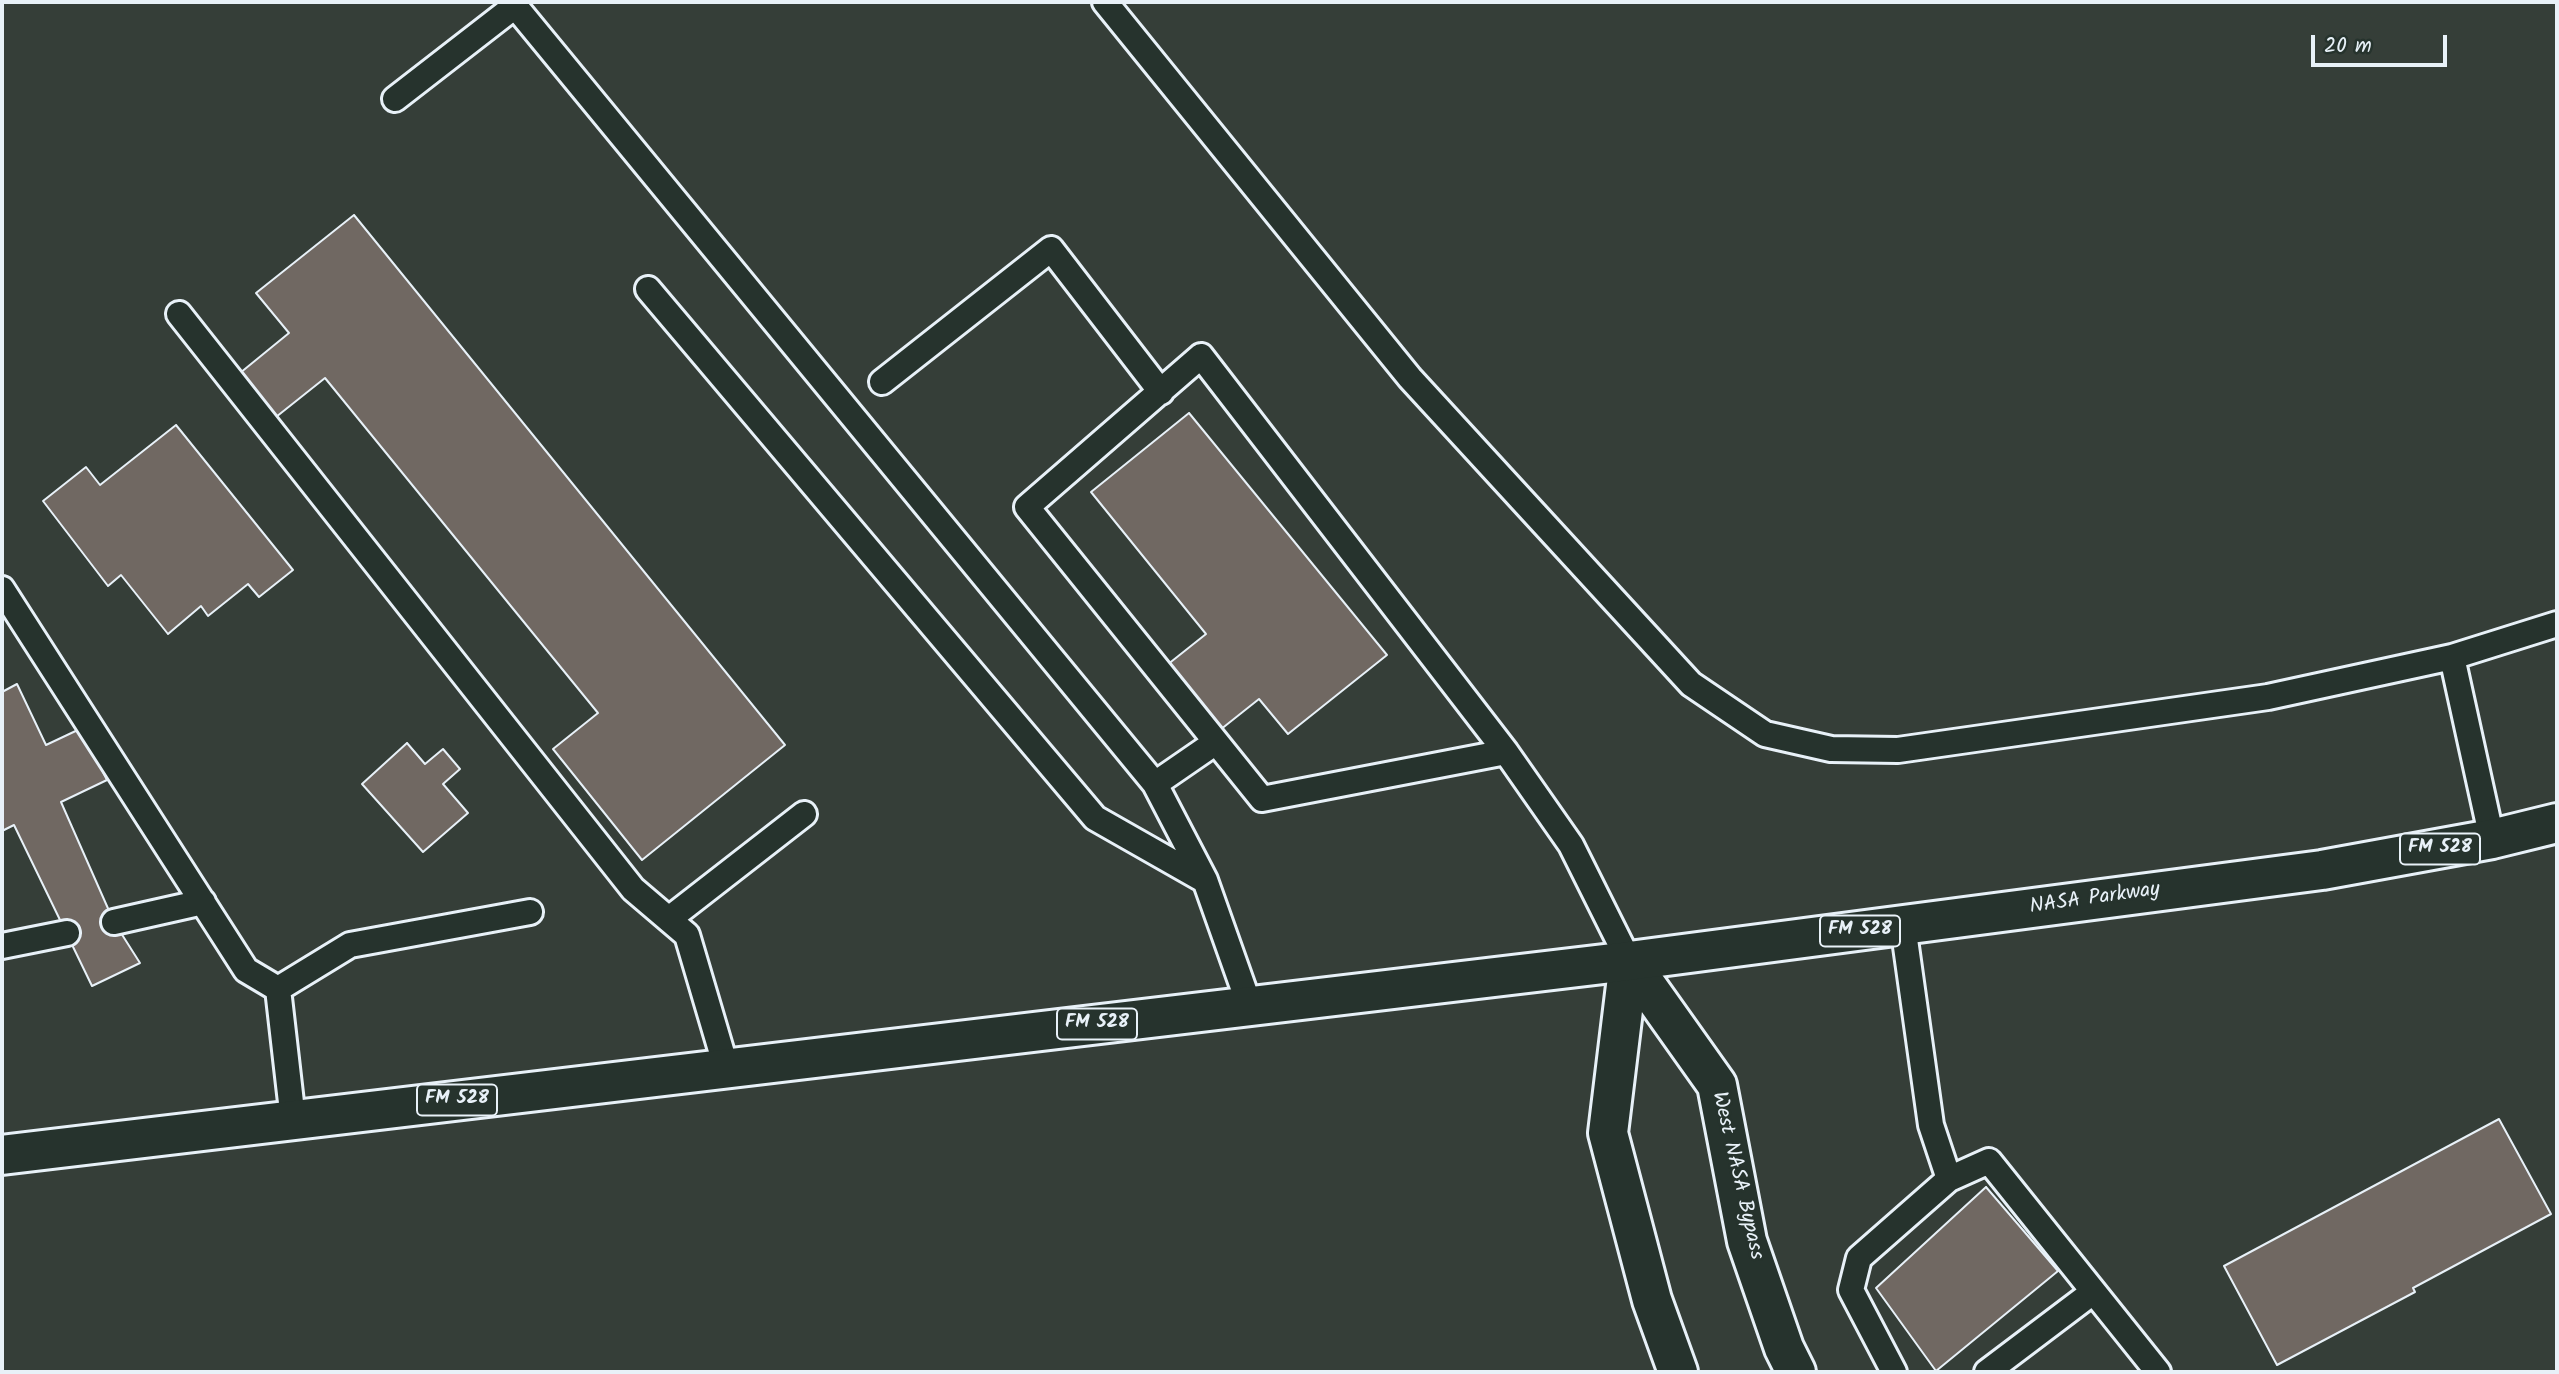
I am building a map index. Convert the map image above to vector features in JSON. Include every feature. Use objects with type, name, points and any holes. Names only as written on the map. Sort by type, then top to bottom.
[{"type":"main road","name":"NASA Parkway","points":[[1629,961],[2322,870],[2492,839],[2557,823]]},
{"type":"main road","name":"FM 528","points":[[2,1155],[726,1066],[1629,961]]},
{"type":"main road","points":[[1629,961],[1608,1133],[1652,1300],[1678,1372]]},
{"type":"main road","name":"West NASA Bypass","points":[[1629,961],[1717,1085],[1746,1241],[1784,1348],[1796,1372]]},
{"type":"lane","points":[[1105,2],[1410,378],[1691,684],[1765,734],[1831,749],[1898,750],[2268,696],[2452,657],[2557,624]]},
{"type":"lane","points":[[395,100],[515,6],[1155,783],[1205,880],[1250,1007]]},
{"type":"lane","points":[[882,382],[1051,249],[1161,392]]},
{"type":"lane","points":[[648,289],[1095,818],[1205,880]]},
{"type":"lane","points":[[179,314],[633,889],[687,935],[726,1066]]},
{"type":"lane","points":[[1506,752],[1262,799],[1027,507],[1201,356],[1506,752],[1570,845],[1629,961]]},
{"type":"lane","points":[[2,589],[246,970],[278,989]]},
{"type":"lane","points":[[2452,657],[2492,839]]},
{"type":"lane","points":[[1155,783],[1216,742]]},
{"type":"lane","points":[[668,919],[804,814]]},
{"type":"lane","points":[[114,922],[203,902]]},
{"type":"lane","points":[[278,989],[350,945],[530,912]]},
{"type":"lane","points":[[1903,925],[1931,1125],[1949,1178]]},
{"type":"lane","points":[[2,946],[67,933]]},
{"type":"lane","points":[[278,989],[293,1120]]},
{"type":"lane","points":[[1894,1372],[1851,1290],[1859,1258],[1949,1178],[1989,1161],[2158,1372]]},
{"type":"lane","points":[[1987,1372],[2093,1292]]},
{"type":"building","points":[[354,215],[785,745],[642,860],[553,749],[598,713],[325,378],[276,417],[240,373],[289,333],[256,293]]},
{"type":"building","points":[[1189,413],[1387,655],[1288,734],[1259,699],[1220,730],[1167,665],[1206,634],[1091,492]]},
{"type":"building","points":[[176,425],[293,570],[259,597],[248,584],[208,616],[201,606],[168,634],[121,575],[108,586],[43,501],[86,467],[100,485]]},
{"type":"building","points":[[17,684],[46,745],[82,728],[107,780],[61,802],[114,922],[140,963],[92,986],[14,825],[2,831],[2,692]]},
{"type":"building","points":[[407,743],[425,764],[443,749],[460,769],[443,784],[468,813],[423,852],[362,784]]},
{"type":"building","points":[[2499,1119],[2551,1214],[2413,1288],[2415,1292],[2277,1365],[2224,1266]]},
{"type":"building","points":[[1986,1187],[2058,1271],[1936,1371],[1876,1288]]}]
